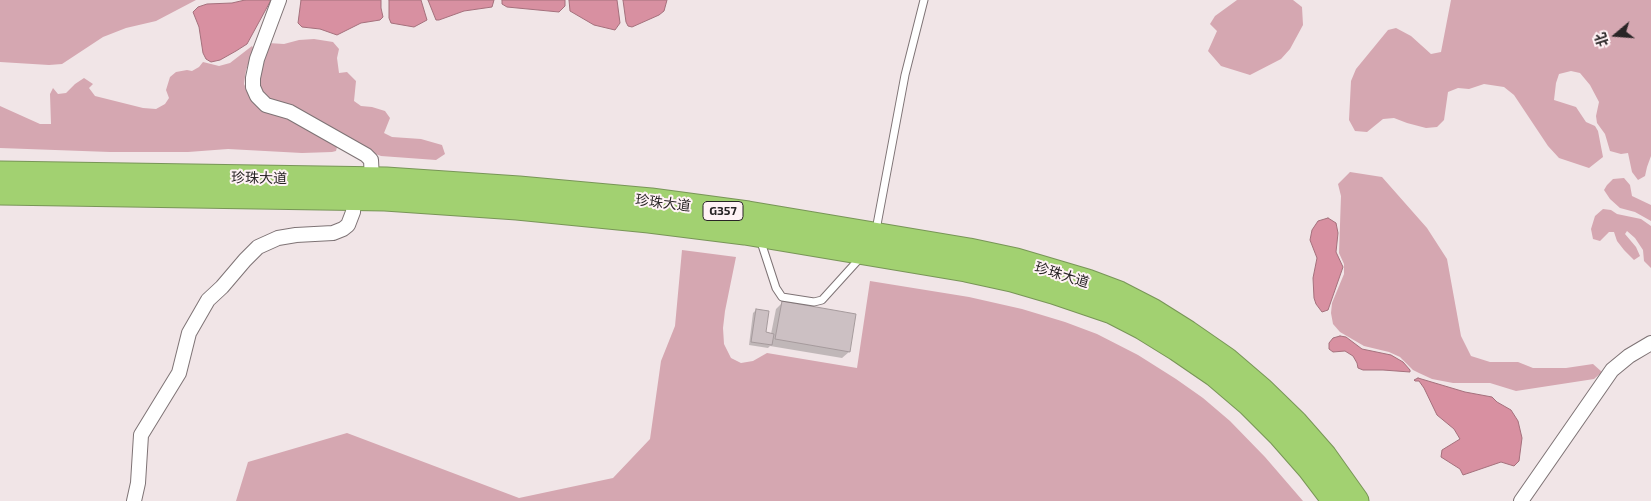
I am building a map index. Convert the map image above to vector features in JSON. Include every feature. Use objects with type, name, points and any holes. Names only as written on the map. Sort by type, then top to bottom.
[{"type":"highway","name":"珍珠大道","points":[[0,174],[372,179],[519,188],[651,201],[748,214],[966,270],[1012,279],[1081,299],[1143,327],[1215,374],[1249,403],[1310,468],[1335,501]]},
{"type":"highway","name":"珍珠大道","points":[[0,192],[386,198],[517,207],[649,220],[759,235],[969,251],[1025,264],[1087,282],[1119,294],[1187,332],[1226,360],[1262,390],[1295,423],[1324,456],[1356,501]]},
{"type":"street","points":[[134,501],[138,483],[141,435],[179,373],[189,333],[208,300],[258,247],[278,238],[333,233],[343,229],[348,225],[353,212],[354,198],[372,179],[371,160],[366,155],[290,112],[266,105],[257,96],[253,87],[253,78],[257,59],[279,0]]},
{"type":"street","points":[[1521,501],[1612,370],[1629,356],[1651,343]]},
{"type":"street","points":[[1528,501],[1616,374],[1632,360],[1651,348]]},
{"type":"lane","points":[[759,235],[776,288],[782,297],[814,302],[822,300],[870,244],[905,75],[924,0]]},
{"type":"shaded area","points":[[0,0],[196,0],[156,21],[126,28],[103,37],[62,64],[49,65],[0,62]]},
{"type":"shaded area","points":[[245,0],[271,0],[247,44],[220,60],[211,62],[206,59],[203,53],[199,27],[193,12],[198,7],[207,4],[232,3]]},
{"type":"shaded area","points":[[301,0],[381,0],[383,17],[380,20],[361,23],[337,35],[320,29],[302,27],[298,23]]},
{"type":"shaded area","points":[[389,0],[421,0],[427,20],[414,27],[391,23],[389,18]]},
{"type":"shaded area","points":[[428,0],[494,0],[492,7],[464,11],[436,20]]},
{"type":"shaded area","points":[[502,0],[565,0],[565,6],[559,12],[507,7],[502,4]]},
{"type":"shaded area","points":[[569,0],[617,0],[620,23],[615,30],[594,25],[570,11]]},
{"type":"shaded area","points":[[623,0],[667,0],[664,11],[659,15],[632,27],[628,26],[626,22]]},
{"type":"shaded area","points":[[1237,0],[1293,0],[1302,7],[1303,25],[1290,49],[1281,59],[1250,75],[1221,66],[1208,51],[1217,31],[1210,24],[1215,16]]},
{"type":"shaded area","points":[[1451,0],[1651,0],[1651,156],[1645,176],[1638,180],[1632,172],[1628,153],[1621,154],[1610,151],[1605,134],[1597,123],[1596,116],[1599,102],[1590,85],[1580,73],[1571,71],[1559,74],[1554,100],[1576,107],[1586,122],[1595,126],[1598,131],[1603,157],[1589,168],[1559,158],[1548,146],[1514,95],[1504,87],[1484,84],[1469,89],[1458,88],[1448,92],[1444,120],[1437,127],[1426,128],[1394,118],[1383,119],[1367,132],[1355,131],[1349,120],[1351,81],[1356,69],[1388,30],[1396,28],[1411,36],[1431,54],[1441,52]]},
{"type":"shaded area","points":[[314,39],[333,42],[339,49],[337,58],[339,73],[347,72],[356,81],[354,101],[361,106],[385,111],[390,118],[384,133],[392,137],[421,139],[442,145],[445,154],[436,160],[381,156],[370,152],[294,108],[265,97],[257,77],[268,43],[284,44]]},
{"type":"shaded area","points":[[252,46],[254,49],[246,70],[244,84],[250,96],[325,138],[337,147],[336,151],[302,153],[228,149],[188,152],[110,152],[0,148],[0,106],[40,124],[51,124],[50,94],[53,88],[58,94],[66,93],[84,78],[93,84],[89,88],[95,96],[143,108],[156,109],[165,104],[169,98],[166,90],[170,77],[176,72],[192,71],[203,62],[219,66],[230,63]]},
{"type":"shaded area","points":[[1350,172],[1382,177],[1427,228],[1447,259],[1461,336],[1471,356],[1490,362],[1518,362],[1533,368],[1566,368],[1593,364],[1602,372],[1594,379],[1516,391],[1490,383],[1453,383],[1432,379],[1413,370],[1400,357],[1389,352],[1364,346],[1340,332],[1333,324],[1331,313],[1332,303],[1344,274],[1344,264],[1339,253],[1341,196],[1338,184]]},
{"type":"shaded area","points":[[1624,178],[1630,185],[1632,196],[1651,205],[1651,221],[1635,212],[1620,208],[1604,190],[1613,179]]},
{"type":"shaded area","points":[[1603,209],[1641,219],[1651,226],[1651,268],[1644,261],[1643,250],[1635,238],[1627,231],[1625,234],[1636,247],[1640,256],[1634,260],[1617,241],[1614,232],[1609,232],[1600,241],[1593,239],[1591,229],[1595,216]]},
{"type":"shaded area","points":[[1328,218],[1336,223],[1338,233],[1336,252],[1343,267],[1328,310],[1322,312],[1314,298],[1313,278],[1317,258],[1310,240],[1312,230],[1318,221]]},
{"type":"shaded area","points":[[682,250],[736,257],[723,328],[724,344],[731,358],[741,363],[753,361],[767,353],[857,368],[870,281],[969,297],[1022,309],[1097,334],[1138,355],[1176,379],[1203,398],[1230,421],[1265,457],[1303,501],[236,501],[248,462],[347,433],[519,498],[613,478],[650,439],[661,361],[675,326]]},
{"type":"shaded area","points":[[1346,337],[1362,349],[1391,355],[1403,362],[1410,372],[1363,370],[1358,368],[1353,356],[1345,351],[1333,352],[1329,349],[1329,343],[1333,338]]},
{"type":"shaded area","points":[[1418,378],[1465,392],[1492,397],[1511,410],[1518,421],[1522,438],[1519,461],[1514,466],[1501,462],[1463,475],[1460,469],[1441,457],[1442,450],[1460,439],[1454,429],[1437,415],[1424,388],[1419,381],[1414,380]]},
{"type":"building","points":[[782,301],[856,314],[850,352],[775,339]]},
{"type":"building","points":[[756,309],[769,311],[766,332],[774,334],[772,345],[751,342]]}]
